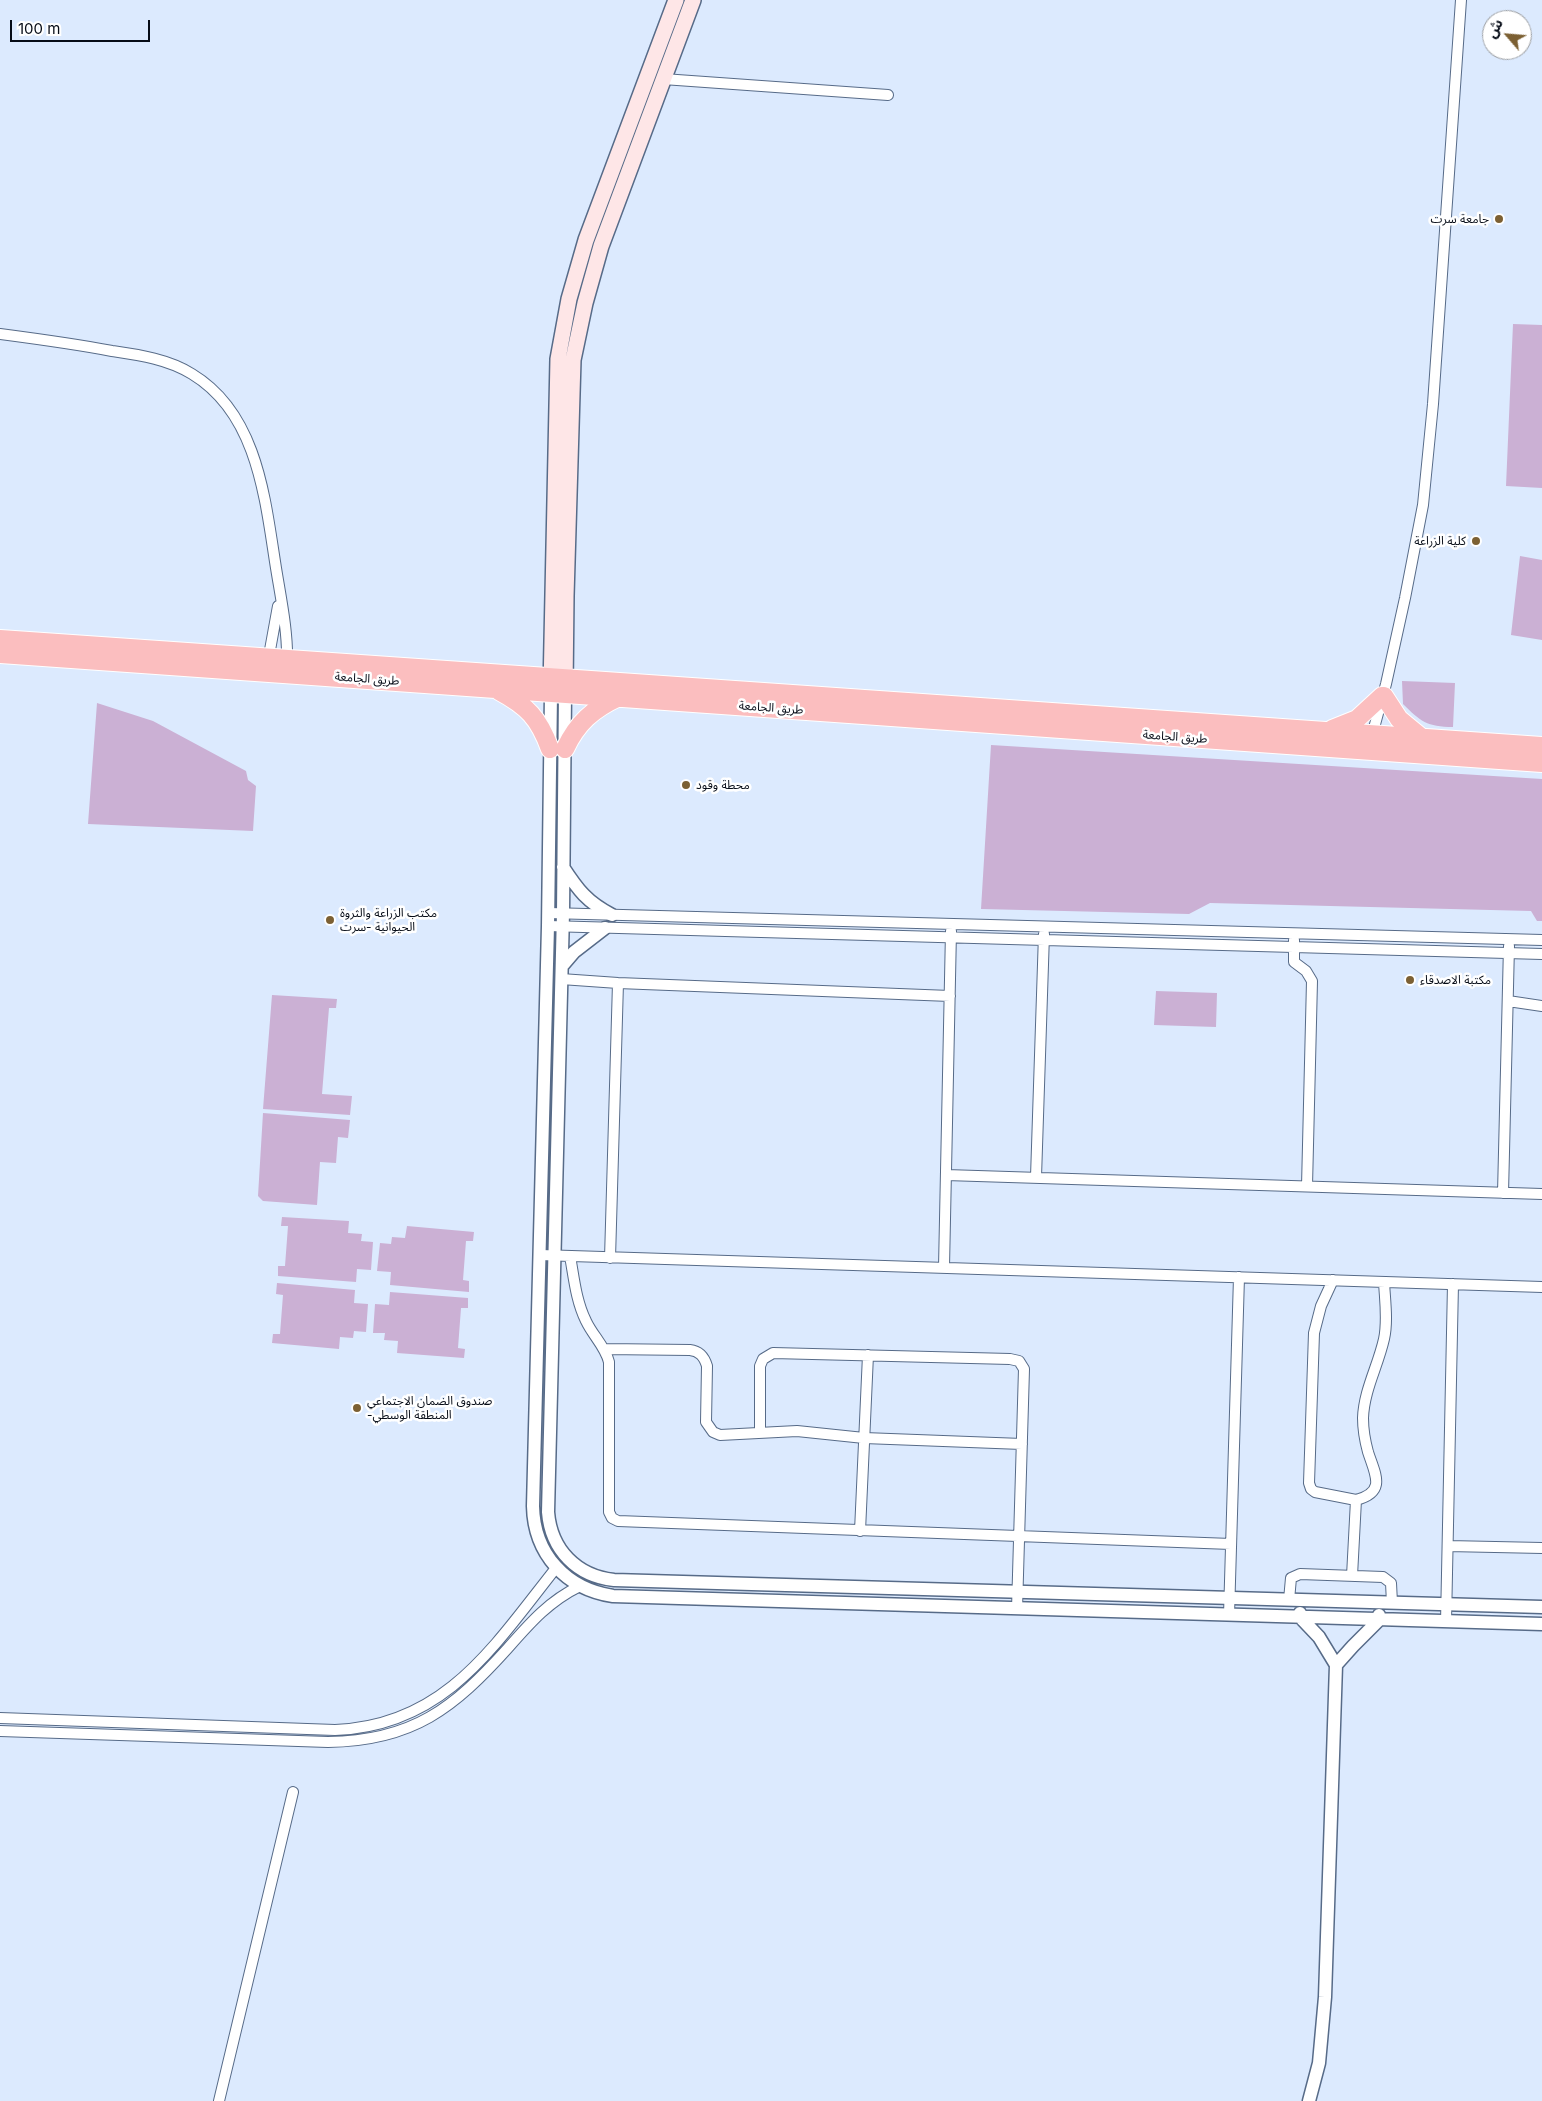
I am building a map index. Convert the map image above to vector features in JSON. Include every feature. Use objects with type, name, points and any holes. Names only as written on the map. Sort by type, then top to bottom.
[{"type":"highway","name":"طريق الجامعة","points":[[0,639],[268,666]]},
{"type":"highway","name":"طريق الجامعة","points":[[0,654],[287,667],[725,696],[1374,743],[1542,763]]},
{"type":"highway","name":"طريق الجامعة","points":[[287,667],[494,688],[558,685],[619,697],[725,696]]},
{"type":"highway","points":[[494,688],[514,699],[535,717],[557,748],[590,713],[601,705],[619,697]]},
{"type":"highway","points":[[1326,731],[1357,719],[1384,692],[1399,719],[1423,738]]},
{"type":"highway","name":"طريق الجامعة","points":[[1020,718],[1326,731],[1374,743],[1423,738],[1542,746]]},
{"type":"main road","points":[[558,685],[558,359],[569,299],[586,240],[676,0]]},
{"type":"main road","points":[[558,685],[566,596],[573,360],[592,274],[693,0]]},
{"type":"street","points":[[1374,743],[1415,550],[1426,478],[1462,0]]},
{"type":"street","points":[[663,79],[888,96]]},
{"type":"street","points":[[0,334],[156,358],[191,373],[216,392],[237,420],[252,450],[263,491],[280,596],[287,667]]},
{"type":"street","points":[[268,666],[280,596]]},
{"type":"street","points":[[558,685],[557,748],[548,926],[533,1506],[534,1526],[540,1544],[556,1568],[580,1586],[613,1596],[1542,1624]]},
{"type":"street","points":[[557,748],[563,867],[563,913],[548,1512],[554,1539],[566,1558],[586,1572],[600,1578],[614,1580],[1542,1607]]},
{"type":"street","points":[[563,867],[583,896],[595,906],[612,915]]},
{"type":"street","points":[[549,913],[1542,940]]},
{"type":"street","points":[[944,1267],[951,924]]},
{"type":"street","points":[[548,926],[1542,954]]},
{"type":"street","points":[[1036,1178],[1044,926]]},
{"type":"street","points":[[562,972],[574,952],[606,928]]},
{"type":"street","points":[[1294,933],[1294,962],[1306,971],[1312,981],[1307,1186]]},
{"type":"street","points":[[1503,1193],[1510,939]]},
{"type":"street","points":[[562,972],[618,983],[950,996]]},
{"type":"street","points":[[610,1258],[618,983]]},
{"type":"street","points":[[1508,1001],[1542,1006]]},
{"type":"street","points":[[946,1174],[1542,1194]]},
{"type":"street","points":[[540,1256],[1542,1287]]},
{"type":"street","points":[[570,1256],[582,1312],[591,1330],[605,1349],[610,1369],[609,1512],[612,1518],[618,1521],[1231,1544]]},
{"type":"street","points":[[1230,1615],[1239,1277]]},
{"type":"street","points":[[1333,1280],[1321,1306],[1314,1333],[1309,1483],[1311,1489],[1315,1492],[1356,1500],[1369,1497],[1375,1489],[1377,1479],[1364,1435],[1363,1417],[1366,1396],[1384,1338],[1386,1318],[1384,1282]]},
{"type":"street","points":[[1446,1622],[1453,1284]]},
{"type":"street","points":[[605,1349],[690,1350],[698,1352],[704,1358],[707,1366],[706,1418],[710,1430],[720,1435],[760,1432],[819,1432],[864,1438],[1022,1444]]},
{"type":"street","points":[[760,1432],[760,1370],[761,1362],[766,1356],[777,1353],[1019,1361],[1024,1369],[1017,1609]]},
{"type":"street","points":[[860,1531],[868,1355]]},
{"type":"street","points":[[1352,1576],[1356,1500]]},
{"type":"street","points":[[540,1544],[554,1539]]},
{"type":"street","points":[[1448,1546],[1542,1548]]},
{"type":"street","points":[[0,1718],[328,1730],[362,1728],[389,1722],[426,1706],[458,1682],[511,1624],[556,1568]]},
{"type":"street","points":[[0,1731],[328,1742],[359,1740],[389,1734],[418,1724],[458,1700],[480,1679],[544,1609],[561,1596],[580,1586],[586,1572]]},
{"type":"street","points":[[1309,2101],[1319,2063],[1325,1997],[1336,1666],[1319,1637],[1300,1617],[1289,1583],[1295,1575],[1383,1577],[1388,1580],[1393,1588],[1379,1620],[1352,1646],[1336,1666]]},
{"type":"street","points":[[219,2101],[293,1792]]},
{"type":"shaded area","points":[[1513,324],[1542,325],[1542,488],[1506,486]]},
{"type":"shaded area","points":[[1520,556],[1542,560],[1542,640],[1511,635]]},
{"type":"shaded area","points":[[1402,681],[1455,683],[1453,727],[1430,724],[1414,715],[1403,704]]},
{"type":"shaded area","points":[[97,703],[153,721],[246,771],[248,780],[256,786],[253,831],[88,824]]},
{"type":"shaded area","points":[[991,745],[1542,779],[1542,921],[1537,921],[1531,911],[1210,903],[1189,914],[981,909]]},
{"type":"shaded area","points":[[1156,991],[1217,993],[1216,1027],[1154,1025]]},
{"type":"shaded area","points":[[272,995],[337,999],[336,1008],[329,1008],[322,1094],[352,1096],[350,1115],[263,1109]]},
{"type":"shaded area","points":[[263,1113],[350,1120],[348,1138],[338,1137],[336,1163],[320,1162],[317,1205],[263,1201],[258,1196]]},
{"type":"shaded area","points":[[282,1217],[349,1221],[348,1233],[362,1234],[361,1241],[373,1242],[371,1270],[357,1269],[356,1282],[278,1276],[278,1266],[285,1266],[288,1226],[281,1226]]},
{"type":"shaded area","points":[[407,1226],[474,1232],[473,1241],[466,1241],[463,1280],[469,1281],[469,1292],[390,1285],[391,1272],[377,1271],[380,1243],[391,1244],[392,1237],[405,1238]]},
{"type":"shaded area","points":[[277,1283],[355,1290],[354,1303],[368,1304],[366,1332],[354,1331],[353,1338],[340,1337],[339,1349],[272,1343],[273,1334],[280,1334],[283,1295],[276,1294]]},
{"type":"shaded area","points":[[390,1292],[468,1298],[468,1308],[461,1308],[458,1348],[465,1349],[464,1358],[397,1353],[398,1341],[384,1340],[385,1333],[373,1333],[375,1304],[389,1305]]},
{"type":"place","name":"جامعة سرت","points":[[1499,219]]},
{"type":"place","name":"كلية الزراعة","points":[[1476,541]]},
{"type":"place","name":"محطة وقود","points":[[686,785]]},
{"type":"place","name":"مكتب الزراعة والثروة الحيوانية -سرت","points":[[330,920]]},
{"type":"place","name":"مكتبة الاصدقاء","points":[[1410,980]]},
{"type":"place","name":"صندوق الضمان الاجتماعي -المنطقة الوسطي","points":[[357,1408]]}]
